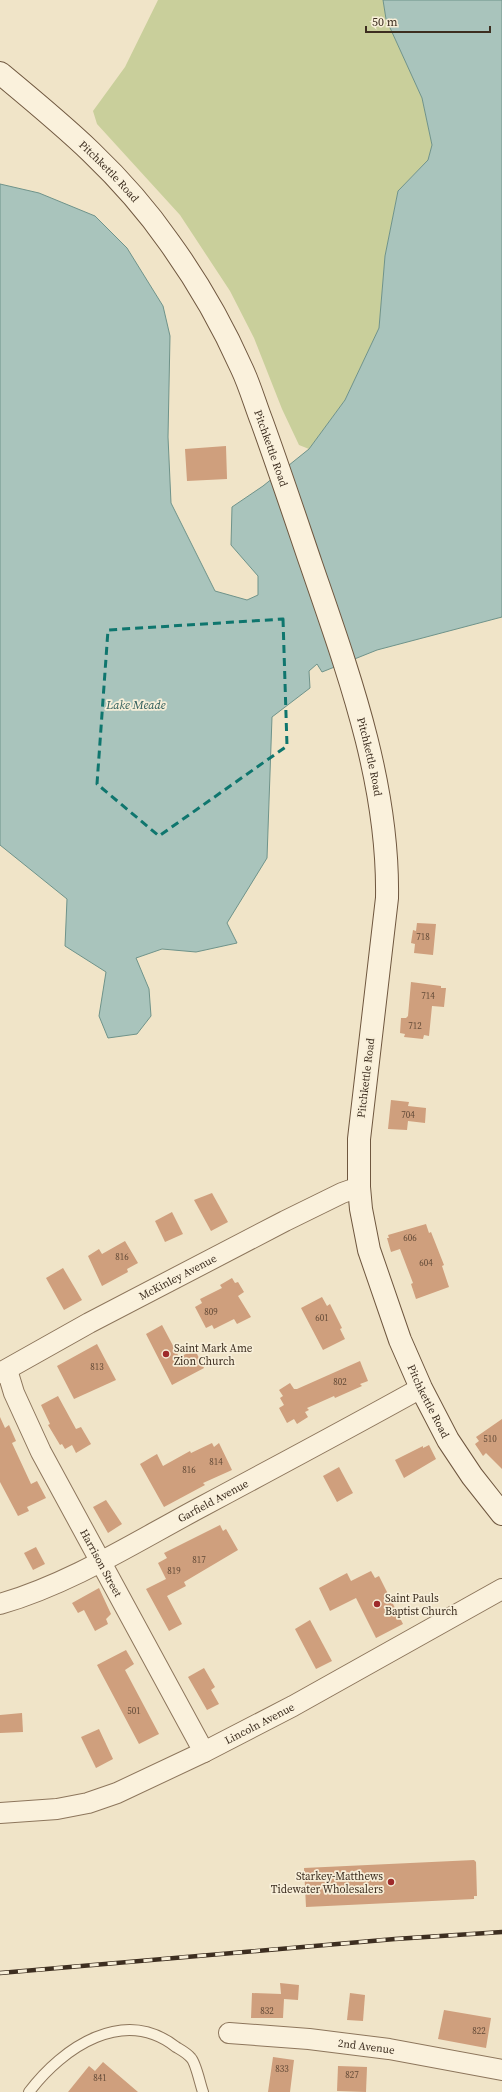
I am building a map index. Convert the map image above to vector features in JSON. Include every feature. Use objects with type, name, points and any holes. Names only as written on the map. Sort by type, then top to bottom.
[{"type":"main road","name":"Pitchkettle Road","points":[[0,73],[75,135],[135,198],[169,241],[198,286],[243,370],[277,463],[348,672],[364,730],[378,790],[384,825],[388,861],[387,898],[359,1139],[359,1187],[361,1209],[369,1250],[400,1340],[421,1388],[448,1440],[472,1476],[502,1514]]},
{"type":"street","name":"McKinley Avenue","points":[[3,1371],[89,1323],[285,1220],[342,1193],[359,1187]]},
{"type":"street","name":"Harrison Street","points":[[3,1371],[41,1452],[204,1752]]},
{"type":"street","name":"Garfield Avenue","points":[[0,1604],[23,1598],[100,1562],[291,1460],[421,1388]]},
{"type":"street","name":"Lincoln Avenue","points":[[0,1813],[57,1809],[88,1803],[117,1793],[204,1752],[293,1706],[502,1589]]},
{"type":"street","name":"2nd Avenue","points":[[229,2033],[309,2039],[389,2049],[502,2070]]},
{"type":"lane","points":[[29,2092],[44,2073],[62,2057],[95,2037],[133,2029],[149,2031],[171,2042],[192,2058],[203,2092]]},
{"type":"highlighted area","points":[[283,619],[287,746],[159,836],[97,784],[108,630]]},
{"type":"green space","points":[[158,0],[383,0],[386,19],[422,98],[432,145],[428,160],[398,191],[385,256],[379,328],[345,400],[309,449],[299,445],[282,409],[254,338],[230,291],[180,215],[97,124],[93,111],[125,67]]},
{"type":"water","name":"Lake Meade","points":[[383,0],[502,0],[502,617],[377,650],[322,672],[317,664],[309,671],[310,688],[272,717],[267,858],[227,923],[237,943],[196,952],[162,949],[136,958],[149,989],[151,1016],[137,1034],[108,1038],[99,1016],[106,972],[65,946],[67,899],[0,845],[0,184],[39,193],[95,216],[127,248],[163,306],[170,336],[168,437],[171,503],[215,591],[247,600],[258,595],[258,576],[231,545],[232,507],[263,486],[309,449],[345,400],[379,328],[385,256],[398,191],[428,160],[432,145],[422,98],[386,19]]},
{"type":"building","points":[[226,446],[227,479],[187,481],[185,449]]},
{"type":"building","points":[[417,923],[436,924],[433,955],[414,953],[415,944],[411,943],[413,930],[416,931]]},
{"type":"building","points":[[411,982],[446,988],[444,1007],[432,1006],[429,1036],[424,1035],[423,1039],[404,1037],[405,1034],[400,1033],[401,1018],[406,1018],[408,1016]]},
{"type":"building","points":[[391,1100],[409,1102],[408,1106],[426,1108],[425,1123],[408,1121],[407,1130],[388,1129]]},
{"type":"building","points":[[212,1193],[228,1222],[211,1231],[194,1200]]},
{"type":"building","points":[[172,1212],[183,1234],[165,1242],[155,1221]]},
{"type":"building","points":[[426,1224],[429,1233],[431,1232],[444,1265],[442,1266],[449,1287],[416,1299],[411,1284],[413,1283],[400,1249],[391,1252],[387,1238],[389,1238],[388,1235]]},
{"type":"building","points":[[125,1241],[138,1263],[127,1269],[128,1272],[102,1286],[88,1256],[99,1249],[102,1254]]},
{"type":"building","points":[[63,1268],[82,1300],[64,1310],[46,1278]]},
{"type":"building","points":[[232,1278],[235,1283],[238,1282],[244,1292],[238,1296],[251,1317],[237,1324],[234,1319],[214,1329],[212,1325],[206,1328],[195,1307],[202,1303],[200,1299],[222,1288],[220,1285]]},
{"type":"building","points":[[322,1297],[327,1306],[330,1304],[342,1328],[340,1329],[345,1339],[323,1350],[301,1308]]},
{"type":"building","name":"Saint Mark Ame Zion Church","points":[[162,1325],[179,1357],[195,1350],[204,1368],[172,1385],[146,1334]]},
{"type":"building","points":[[97,1344],[116,1380],[74,1399],[57,1366]]},
{"type":"building","points":[[360,1361],[368,1381],[360,1384],[362,1386],[335,1398],[334,1396],[307,1408],[309,1410],[305,1412],[308,1417],[297,1424],[294,1419],[287,1423],[279,1408],[284,1405],[280,1398],[283,1396],[279,1390],[290,1383],[294,1389],[297,1389]]},
{"type":"building","points":[[58,1396],[76,1429],[81,1427],[91,1444],[76,1453],[72,1445],[65,1449],[62,1444],[60,1445],[48,1425],[50,1424],[41,1405]]},
{"type":"building","points":[[0,1417],[5,1428],[9,1425],[16,1441],[12,1443],[31,1484],[37,1481],[46,1498],[27,1507],[29,1511],[18,1516],[0,1482]]},
{"type":"building","points":[[502,1419],[502,1469],[486,1453],[483,1456],[475,1444],[479,1441],[476,1437]]},
{"type":"building","points":[[212,1443],[214,1447],[219,1443],[232,1470],[203,1483],[205,1485],[164,1507],[140,1464],[157,1454],[163,1466],[190,1451],[191,1453]]},
{"type":"building","points":[[429,1445],[436,1459],[404,1478],[395,1460],[423,1446],[423,1448]]},
{"type":"building","points":[[339,1467],[353,1493],[337,1502],[323,1476]]},
{"type":"building","points":[[106,1500],[122,1524],[108,1533],[93,1507]]},
{"type":"building","points":[[220,1525],[223,1531],[226,1529],[238,1550],[184,1582],[186,1586],[167,1596],[182,1624],[169,1631],[146,1589],[166,1579],[158,1563],[167,1558],[164,1553]]},
{"type":"building","points":[[36,1547],[45,1564],[33,1570],[24,1553]]},
{"type":"building","name":"Saint Pauls Baptist Church","points":[[371,1571],[375,1578],[379,1576],[403,1624],[376,1638],[356,1598],[330,1611],[319,1588],[347,1573],[351,1581]]},
{"type":"building","points":[[99,1588],[111,1614],[106,1619],[108,1624],[95,1631],[84,1610],[78,1613],[72,1603]]},
{"type":"building","points":[[310,1620],[332,1661],[316,1669],[295,1629]]},
{"type":"building","points":[[126,1650],[134,1664],[125,1670],[159,1734],[139,1744],[97,1665]]},
{"type":"building","points":[[204,1668],[215,1687],[211,1690],[219,1704],[207,1710],[188,1677]]},
{"type":"building","points":[[22,1713],[23,1732],[0,1733],[0,1715]]},
{"type":"building","points":[[99,1729],[113,1759],[96,1768],[81,1737]]},
{"type":"building","name":"Starkey-Matthews Tidewater Wholesalers","points":[[474,1860],[476,1862],[477,1896],[474,1896],[474,1899],[306,1907],[304,1868]]},
{"type":"building","points":[[280,1983],[299,1985],[298,2000],[284,1999],[283,2018],[251,2018],[252,1993],[281,1994]]},
{"type":"building","points":[[350,1993],[365,1995],[363,2021],[347,2020]]},
{"type":"building","points":[[444,2010],[491,2018],[486,2048],[438,2039]]},
{"type":"building","points":[[273,2057],[294,2060],[290,2092],[268,2092]]},
{"type":"building","points":[[103,2062],[138,2092],[68,2092],[89,2066],[95,2071]]},
{"type":"building","points":[[338,2066],[367,2067],[366,2092],[337,2091]]},
{"type":"railway","points":[[0,1973],[395,1939],[502,1932]]},
{"type":"place","name":"Saint Mark Ame Zion Church","points":[[166,1354]]},
{"type":"place","name":"Saint Pauls Baptist Church","points":[[377,1604]]},
{"type":"place","name":"Starkey-Matthews Tidewater Wholesalers","points":[[391,1882]]}]
